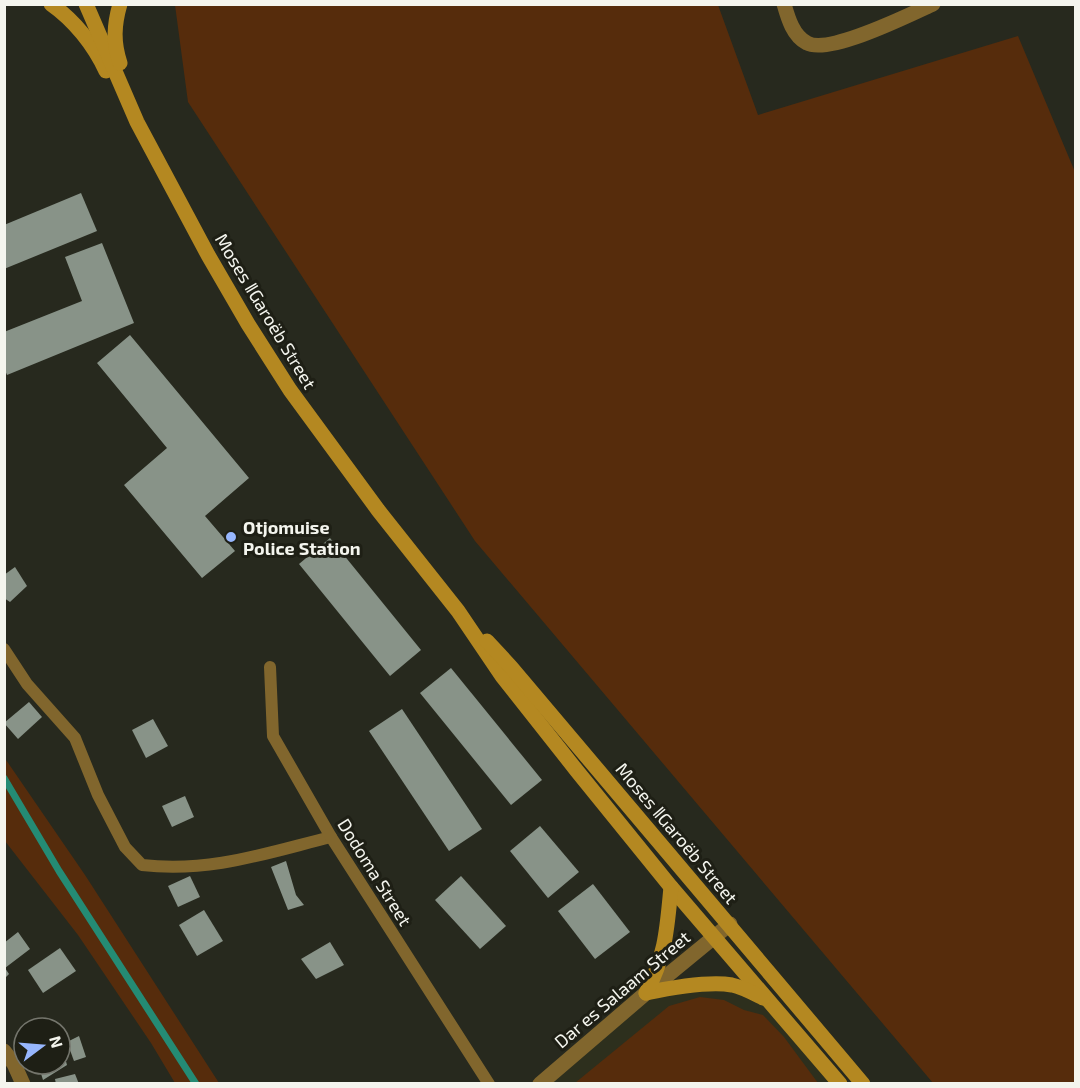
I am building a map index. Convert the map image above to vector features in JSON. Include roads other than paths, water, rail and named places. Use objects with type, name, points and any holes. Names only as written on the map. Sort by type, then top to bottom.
[{"type":"main road","points":[[51,4],[74,25],[89,43],[137,122]]},
{"type":"main road","name":"Moses ǁGaroëb Street","points":[[86,4],[137,122],[208,255],[290,390],[378,510],[458,611],[502,676],[671,887],[840,1083]]},
{"type":"main road","points":[[120,4],[114,28],[116,50],[137,122]]},
{"type":"main road","name":"Moses ǁGaroëb Street","points":[[458,611],[511,667],[863,1083]]},
{"type":"main road","points":[[646,993],[662,958],[671,887]]},
{"type":"main road","points":[[646,993],[719,984],[733,985],[766,999]]},
{"type":"street","points":[[784,4],[796,34],[807,44],[822,46],[845,41],[933,4]]},
{"type":"street","name":"Dar es Salaam Street","points":[[540,1083],[730,924]]},
{"type":"street","points":[[4,1051],[14,1064],[23,1083]]},
{"type":"lane","points":[[4,649],[27,684],[75,738],[98,795],[125,847],[142,866],[173,869],[226,863],[331,837]]},
{"type":"lane","name":"Dodoma Street","points":[[270,667],[273,736],[331,837],[489,1083]]},
{"type":"waterway","points":[[4,778],[59,871],[196,1084]]},
{"type":"place","name":"Otjomuise Police Station","points":[[231,537]]}]
